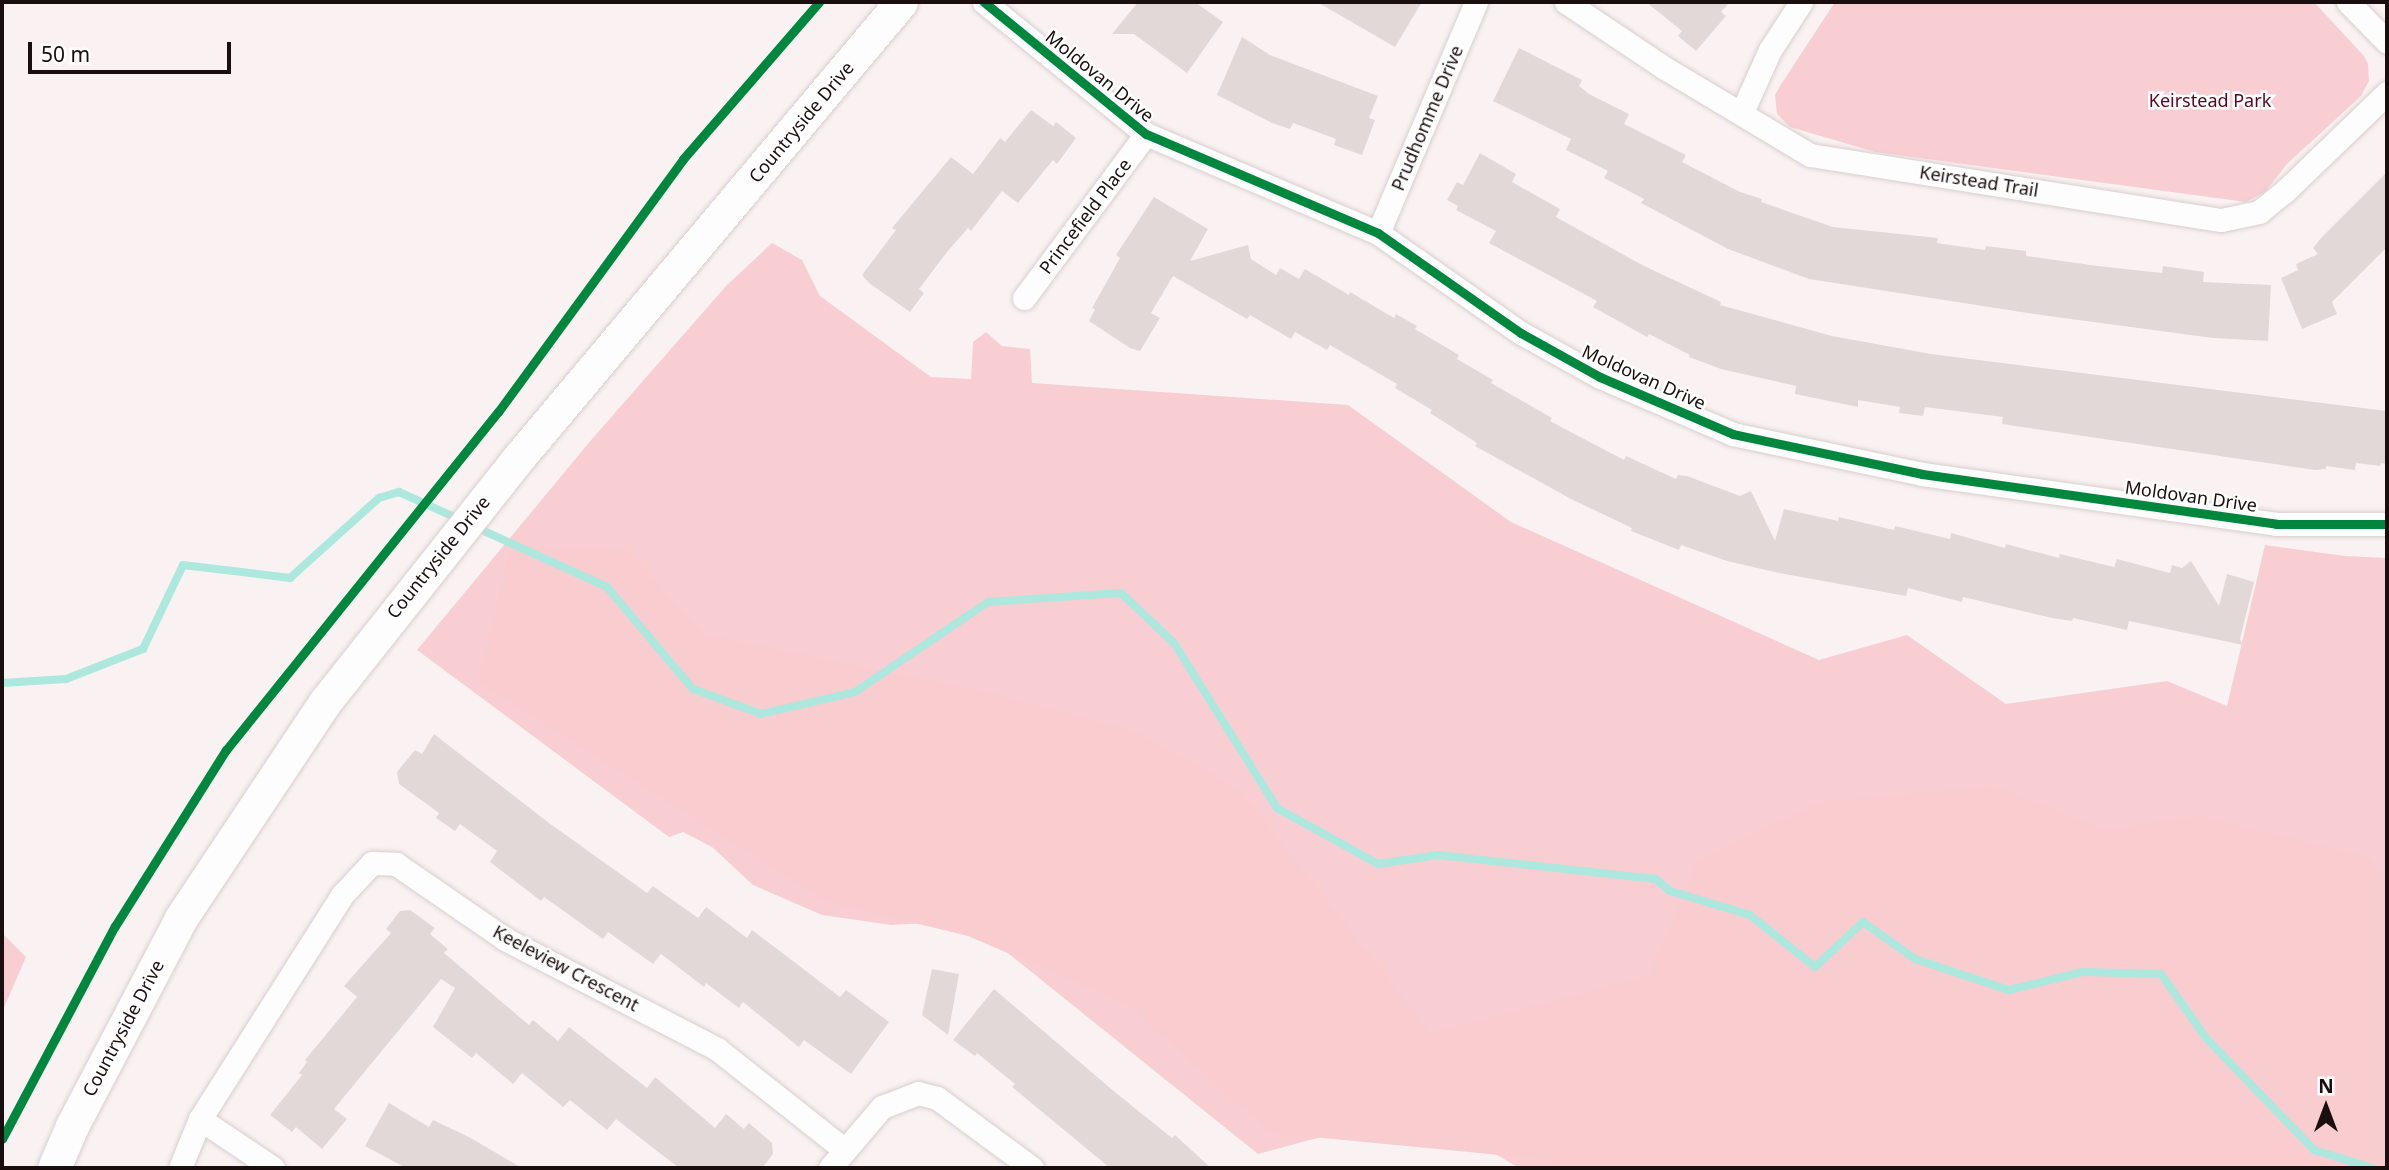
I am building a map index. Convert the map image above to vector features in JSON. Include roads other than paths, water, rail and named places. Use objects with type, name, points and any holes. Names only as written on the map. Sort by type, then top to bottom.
[{"type":"main road","name":"Countryside Drive","points":[[54,1168],[72,1126],[181,918],[325,702],[405,597],[521,455],[901,2]]},
{"type":"street","name":"Moldovan Drive","points":[[984,2],[1146,134],[1378,233],[1521,333],[1588,371],[1733,434],[1922,474],[2276,524],[2387,524]]},
{"type":"street","name":"Prudhomme Drive","points":[[1378,233],[1476,2]]},
{"type":"street","name":"Keirstead Trail","points":[[1566,2],[1663,67],[1810,155],[2221,220],[2259,212],[2284,192],[2387,93]]},
{"type":"street","points":[[1742,112],[1770,50],[1801,2]]},
{"type":"street","points":[[2348,2],[2387,42]]},
{"type":"street","name":"Princefield Place","points":[[1024,298],[1146,134]]},
{"type":"street","name":"Keeleview Crescent","points":[[180,1168],[200,1119],[342,895],[372,863],[396,863],[505,939],[717,1049],[845,1150]]},
{"type":"street","points":[[830,1168],[882,1107],[918,1093],[937,1098],[1032,1168]]},
{"type":"street","points":[[200,1119],[273,1168]]},
{"type":"waterway","points":[[2,683],[66,679],[143,649],[183,565],[290,578],[379,498],[399,492],[461,520]]},
{"type":"waterway","points":[[473,526],[607,587],[693,689],[761,714],[855,692],[988,602],[1121,593],[1174,643],[1277,808],[1378,864],[1438,855],[1656,879],[1670,891],[1750,915],[1815,967],[1863,922],[1915,959],[2009,990],[2083,972],[2161,974],[2206,1038],[2314,1150],[2372,1168]]},
{"type":"park label","name":"Keirstead Park","points":[[2210,100]]}]
